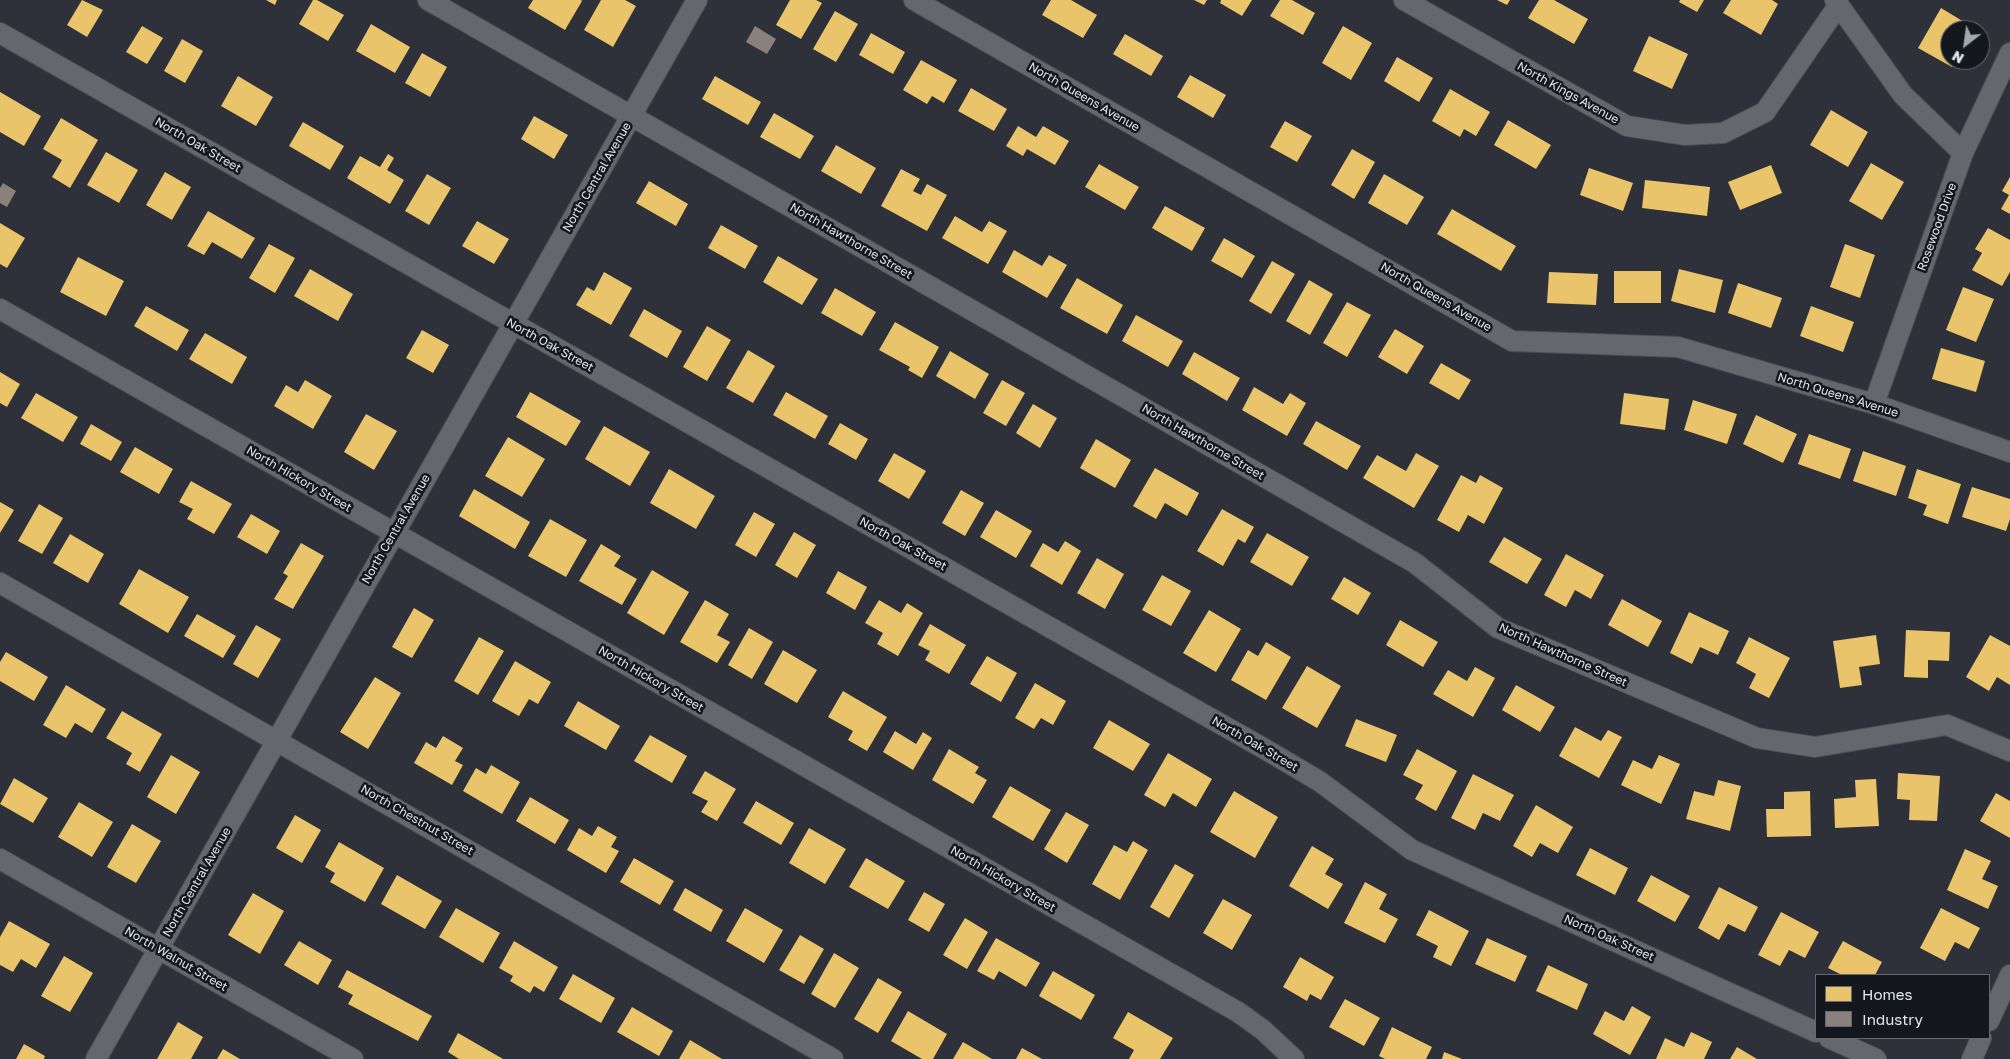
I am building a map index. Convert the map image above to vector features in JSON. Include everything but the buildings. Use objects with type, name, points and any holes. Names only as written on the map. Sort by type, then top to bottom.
[{"type":"street","name":"North Hawthorne Street","points":[[428,0],[1415,563],[1498,628],[1757,738],[1815,747],[1947,725],[2010,751]]},
{"type":"street","name":"North Central Avenue","points":[[96,1059],[698,0]]},
{"type":"street","name":"North Queens Avenue","points":[[914,0],[1512,340],[1678,347],[1874,404],[2010,452]]},
{"type":"street","name":"North Kings Avenue","points":[[1404,0],[1627,126],[1685,135],[1723,132],[1765,112],[1837,3]]},
{"type":"street","points":[[1837,3],[1903,95],[1963,154]]},
{"type":"street","name":"North Oak Street","points":[[0,33],[1263,748],[1319,781],[1412,850],[1815,1032]]},
{"type":"street","name":"Rosewood Drive","points":[[1874,404],[1963,154],[2010,54]]},
{"type":"street","name":"North Hickory Street","points":[[0,309],[1238,1012],[1263,1030],[1294,1059]]},
{"type":"street","name":"North Chestnut Street","points":[[0,583],[277,739],[833,1059]]},
{"type":"street","name":"North Walnut Street","points":[[0,859],[353,1059]]},
{"type":"street","points":[[1990,1020],[2010,975]]},
{"type":"street","points":[[1831,1039],[1876,1059]]},
{"type":"street","points":[[1972,1059],[1981,1039]]}]
